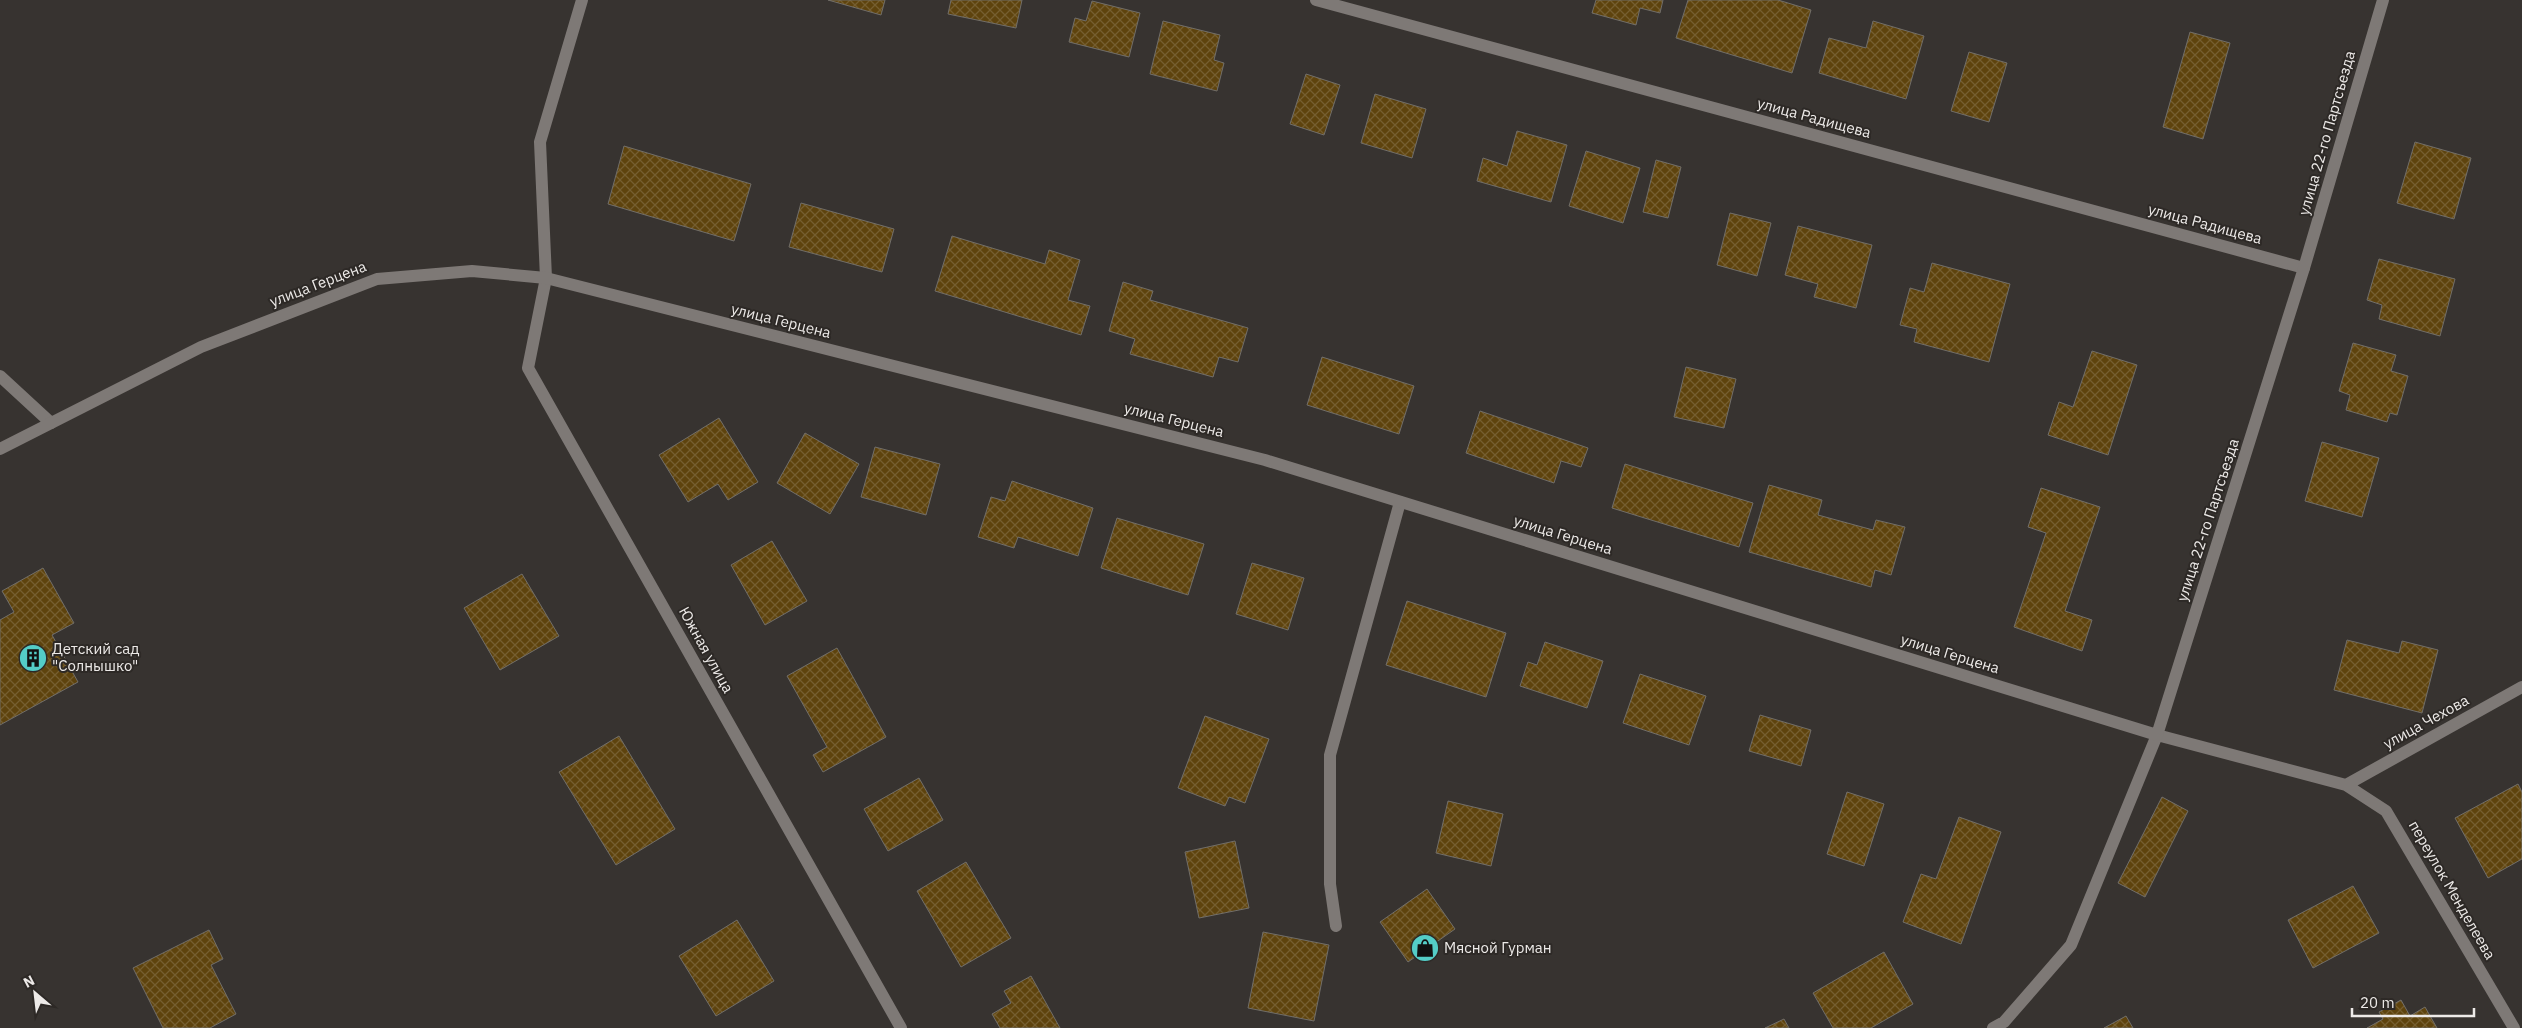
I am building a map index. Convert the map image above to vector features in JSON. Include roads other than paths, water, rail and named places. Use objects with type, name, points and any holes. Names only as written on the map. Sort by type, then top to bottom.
[{"type":"street","name":"Южная улица","points":[[582,0],[540,142],[546,278],[528,368],[901,1028]]},
{"type":"street","name":"улица Радищева","points":[[1316,0],[2304,268]]},
{"type":"street","name":"улица 22-го Партсъезда","points":[[2005,1025],[2071,945],[2157,735],[2304,268],[2384,0]]},
{"type":"street","name":"улица Герцена","points":[[0,449],[201,347],[377,279],[472,271],[546,278],[1256,458],[2157,735],[2346,785]]},
{"type":"street","points":[[0,376],[51,424]]},
{"type":"street","points":[[1336,926],[1330,884],[1330,755],[1400,502]]},
{"type":"street","name":"улица Чехова","points":[[2346,785],[2522,687]]},
{"type":"street","name":"переулок Менделеева","points":[[2346,785],[2386,811],[2514,1028]]},
{"type":"street","points":[[1993,1028],[2005,1025]]},
{"type":"place","name":"Детский сад \"Солнышко\"","points":[[33,658]]},
{"type":"place","name":"Мясной Гурман","points":[[1425,948]]}]
